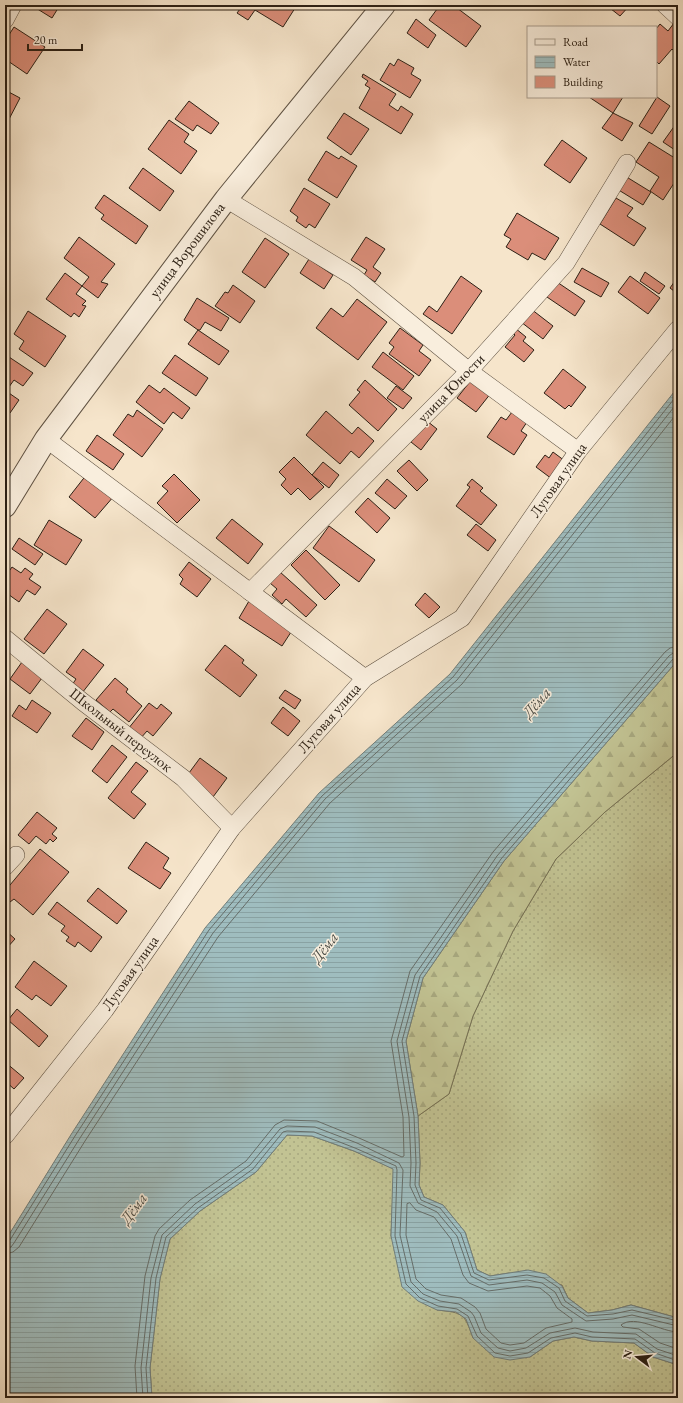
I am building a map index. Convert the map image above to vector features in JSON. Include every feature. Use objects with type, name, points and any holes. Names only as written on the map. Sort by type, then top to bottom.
[{"type":"street","points":[[5,20],[13,5]]},
{"type":"street","name":"улица Ворошилова","points":[[5,506],[46,440],[226,199],[384,5]]},
{"type":"street","points":[[665,5],[678,17]]},
{"type":"street","name":"улица Юности","points":[[250,592],[469,371],[566,263],[628,162]]},
{"type":"street","points":[[226,199],[354,277],[469,371],[578,451]]},
{"type":"street","name":"Луговая улица","points":[[5,1136],[105,1010],[232,828],[365,678],[462,618],[578,451],[678,329]]},
{"type":"street","points":[[46,440],[365,678]]},
{"type":"street","name":"Школьный переулок","points":[[5,638],[12,642],[83,702],[183,778],[232,828]]},
{"type":"green space","points":[[678,660],[678,752],[605,812],[556,859],[513,931],[473,1016],[449,1094],[418,1116],[406,1041],[423,978],[504,861]]},
{"type":"green space","points":[[678,752],[678,1318],[631,1305],[612,1310],[588,1313],[568,1298],[562,1285],[509,1273],[490,1276],[477,1270],[465,1232],[443,1205],[424,1197],[419,1185],[420,1163],[418,1116],[449,1094],[473,1016],[513,931],[556,859],[605,812]]},
{"type":"green space","points":[[287,1135],[312,1136],[354,1151],[394,1169],[391,1236],[437,1310],[453,1312],[462,1316],[465,1319],[473,1338],[530,1357],[553,1341],[574,1337],[592,1341],[634,1343],[653,1357],[678,1365],[678,1398],[152,1398],[150,1368],[160,1278],[170,1239],[200,1211],[256,1172]]},
{"type":"water","name":"Дёма","points":[[678,387],[678,660],[504,861],[423,978],[406,1041],[418,1116],[420,1163],[419,1185],[424,1197],[443,1205],[465,1232],[477,1270],[490,1276],[528,1270],[546,1274],[562,1286],[568,1298],[588,1313],[612,1310],[631,1305],[678,1318],[678,1365],[653,1357],[634,1343],[592,1341],[574,1337],[553,1341],[530,1357],[510,1360],[494,1357],[473,1338],[466,1319],[456,1312],[437,1310],[418,1301],[402,1287],[391,1236],[393,1169],[354,1151],[312,1136],[287,1135],[256,1172],[200,1211],[170,1239],[160,1279],[150,1368],[152,1398],[5,1398],[5,1241],[72,1133],[205,928],[319,793],[450,674]]},
{"type":"building","points":[[31,5],[60,5],[52,18]]},
{"type":"building","points":[[243,5],[297,5],[283,27],[255,10],[248,20],[237,13]]},
{"type":"building","points":[[440,5],[453,5],[481,26],[466,47],[429,20]]},
{"type":"building","points":[[606,5],[630,5],[620,16]]},
{"type":"building","points":[[416,19],[436,35],[428,48],[407,33]]},
{"type":"building","points":[[674,23],[678,27],[678,55],[672,49],[659,64],[657,62],[657,28],[660,24],[668,31]]},
{"type":"building","points":[[14,27],[45,47],[27,74],[5,59],[5,41]]},
{"type":"building","points":[[398,59],[414,68],[411,74],[421,80],[410,98],[380,80],[390,63],[394,66]]},
{"type":"building","points":[[363,74],[396,94],[389,105],[398,111],[401,106],[413,114],[401,134],[359,108],[370,88],[365,85],[368,81],[362,77]]},
{"type":"building","points":[[5,90],[20,98],[7,123],[5,122]]},
{"type":"building","points":[[657,97],[670,106],[652,134],[639,126]]},
{"type":"building","points":[[590,98],[622,98],[613,113]]},
{"type":"building","points":[[189,101],[219,123],[211,134],[197,125],[193,131],[175,119]]},
{"type":"building","points":[[344,113],[369,129],[351,155],[327,138]]},
{"type":"building","points":[[613,113],[633,123],[622,141],[602,128]]},
{"type":"building","points":[[169,120],[189,134],[184,142],[197,151],[181,174],[148,149]]},
{"type":"building","points":[[678,121],[678,152],[663,142]]},
{"type":"building","points":[[562,140],[587,158],[570,183],[544,165]]},
{"type":"building","points":[[649,142],[678,160],[678,177],[663,200],[650,191],[659,177],[636,162]]},
{"type":"building","points":[[326,151],[339,159],[341,156],[357,166],[337,198],[308,180]]},
{"type":"building","points":[[143,168],[174,191],[160,211],[129,188]]},
{"type":"building","points":[[625,176],[651,192],[643,205],[617,189]]},
{"type":"building","points":[[304,188],[330,204],[315,228],[309,224],[306,228],[296,221],[298,217],[290,211]]},
{"type":"building","points":[[104,195],[148,226],[136,244],[101,219],[104,215],[95,208]]},
{"type":"building","points":[[616,198],[633,208],[627,216],[646,228],[634,246],[600,224]]},
{"type":"building","points":[[517,213],[559,238],[545,260],[532,253],[528,260],[506,247],[511,239],[504,235]]},
{"type":"building","points":[[79,237],[115,264],[101,282],[108,284],[98,298],[82,286],[89,277],[64,258]]},
{"type":"building","points":[[366,237],[385,249],[373,267],[381,273],[375,282],[364,275],[367,270],[351,260]]},
{"type":"building","points":[[265,238],[289,254],[265,288],[242,272]]},
{"type":"building","points":[[309,259],[333,275],[324,289],[300,273]]},
{"type":"building","points":[[582,268],[609,283],[601,297],[574,282]]},
{"type":"building","points":[[645,272],[665,286],[659,294],[640,281]]},
{"type":"building","points":[[65,273],[82,286],[76,294],[86,301],[82,305],[86,306],[79,317],[74,313],[71,317],[46,299]]},
{"type":"building","points":[[461,276],[482,291],[452,334],[423,314],[429,306],[437,312]]},
{"type":"building","points":[[630,276],[660,298],[648,314],[618,292]]},
{"type":"building","points":[[677,278],[678,279],[678,294],[670,288]]},
{"type":"building","points":[[554,280],[585,301],[575,316],[544,295]]},
{"type":"building","points":[[233,285],[255,301],[240,323],[215,306],[225,292],[228,293]]},
{"type":"building","points":[[197,298],[229,318],[221,331],[205,322],[200,330],[198,330],[184,320]]},
{"type":"building","points":[[357,299],[387,322],[358,360],[316,328],[331,308],[343,317]]},
{"type":"building","points":[[531,309],[553,326],[543,339],[521,322]]},
{"type":"building","points":[[28,311],[66,336],[45,367],[19,349],[24,341],[14,334]]},
{"type":"building","points":[[400,328],[423,345],[419,351],[431,360],[419,376],[389,354],[394,347],[389,343]]},
{"type":"building","points":[[515,328],[526,337],[523,341],[534,350],[524,362],[505,347],[515,335],[512,332]]},
{"type":"building","points":[[198,330],[229,351],[219,365],[188,344]]},
{"type":"building","points":[[383,352],[414,376],[403,390],[372,367]]},
{"type":"building","points":[[6,355],[33,373],[23,386],[14,380],[6,391],[19,400],[10,413],[5,410]]},
{"type":"building","points":[[175,355],[208,378],[196,396],[162,373]]},
{"type":"building","points":[[563,369],[586,387],[571,407],[569,405],[565,409],[544,393]]},
{"type":"building","points":[[472,379],[491,393],[476,412],[457,398]]},
{"type":"building","points":[[365,380],[397,409],[378,431],[349,405],[360,392],[357,390]]},
{"type":"building","points":[[149,385],[160,393],[164,388],[190,408],[182,419],[173,412],[164,424],[136,402]]},
{"type":"building","points":[[396,386],[412,398],[403,409],[387,398]]},
{"type":"building","points":[[137,410],[163,429],[142,457],[113,435],[128,414],[133,417]]},
{"type":"building","points":[[326,411],[352,434],[358,427],[374,441],[359,458],[351,451],[340,464],[306,435]]},
{"type":"building","points":[[512,412],[527,422],[521,431],[527,435],[514,455],[487,437],[501,417],[506,420]]},
{"type":"building","points":[[427,421],[437,429],[421,450],[411,442]]},
{"type":"building","points":[[97,435],[124,454],[113,470],[86,451]]},
{"type":"building","points":[[553,452],[565,461],[552,479],[536,467],[545,455],[549,458]]},
{"type":"building","points":[[294,457],[324,487],[310,500],[298,488],[291,495],[281,485],[286,479],[279,472]]},
{"type":"building","points":[[409,460],[428,480],[417,491],[397,471]]},
{"type":"building","points":[[323,462],[339,475],[329,488],[312,475]]},
{"type":"building","points":[[87,474],[114,496],[95,518],[69,497]]},
{"type":"building","points":[[174,474],[200,500],[177,523],[157,503],[168,491],[162,486]]},
{"type":"building","points":[[387,479],[407,496],[395,509],[375,493]]},
{"type":"building","points":[[472,479],[483,488],[480,491],[497,505],[481,525],[456,506],[470,487],[467,485]]},
{"type":"building","points":[[368,498],[390,518],[377,533],[355,512]]},
{"type":"building","points":[[232,519],[263,544],[248,564],[216,538]]},
{"type":"building","points":[[49,520],[82,540],[66,565],[34,545]]},
{"type":"building","points":[[476,524],[496,540],[488,551],[467,535]]},
{"type":"building","points":[[329,526],[375,560],[359,582],[313,548]]},
{"type":"building","points":[[19,538],[43,554],[35,565],[12,549]]},
{"type":"building","points":[[306,550],[340,585],[325,600],[291,565]]},
{"type":"building","points":[[189,562],[211,579],[197,597],[180,584],[183,579],[179,575]]},
{"type":"building","points":[[12,567],[21,573],[25,568],[33,574],[29,579],[41,587],[35,595],[27,590],[19,602],[5,592],[5,577]]},
{"type":"building","points":[[280,572],[317,605],[306,617],[286,599],[282,604],[272,595],[277,589],[270,583]]},
{"type":"building","points":[[425,593],[440,607],[429,618],[415,605]]},
{"type":"building","points":[[249,601],[293,629],[282,646],[239,618]]},
{"type":"building","points":[[47,609],[67,624],[44,654],[24,639]]},
{"type":"building","points":[[225,645],[244,660],[242,663],[257,675],[240,697],[205,670]]},
{"type":"building","points":[[83,649],[104,665],[82,693],[72,685],[76,679],[66,672]]},
{"type":"building","points":[[22,662],[42,678],[30,694],[10,679]]},
{"type":"building","points":[[115,678],[128,689],[126,692],[142,706],[129,722],[113,709],[110,712],[96,700]]},
{"type":"building","points":[[285,690],[301,700],[295,709],[279,698]]},
{"type":"building","points":[[32,700],[51,713],[37,733],[12,716],[19,705],[26,710]]},
{"type":"building","points":[[149,703],[157,709],[161,704],[172,713],[153,736],[147,731],[140,739],[128,729]]},
{"type":"building","points":[[283,707],[300,721],[288,736],[271,723]]},
{"type":"building","points":[[86,718],[104,732],[92,750],[72,736]]},
{"type":"building","points":[[112,745],[127,757],[107,783],[92,771]]},
{"type":"building","points":[[200,758],[227,778],[213,797],[186,777]]},
{"type":"building","points":[[136,762],[148,771],[131,792],[146,804],[134,819],[108,798]]},
{"type":"building","points":[[37,812],[57,828],[52,834],[57,838],[53,842],[50,839],[46,844],[36,836],[29,844],[18,835]]},
{"type":"building","points":[[146,842],[169,858],[163,868],[171,873],[160,889],[128,868]]},
{"type":"building","points":[[40,849],[69,872],[33,915],[14,899],[10,902],[5,898],[5,891]]},
{"type":"building","points":[[98,888],[127,911],[117,924],[87,901]]},
{"type":"building","points":[[57,902],[102,937],[91,952],[78,942],[75,947],[66,941],[69,937],[61,931],[65,926],[48,914]]},
{"type":"building","points":[[5,930],[15,939],[5,950]]},
{"type":"building","points":[[34,961],[67,986],[51,1006],[36,995],[32,1000],[15,987]]},
{"type":"building","points":[[17,1009],[48,1036],[39,1047],[8,1020]]},
{"type":"building","points":[[5,1062],[24,1078],[14,1089],[5,1081]]}]
